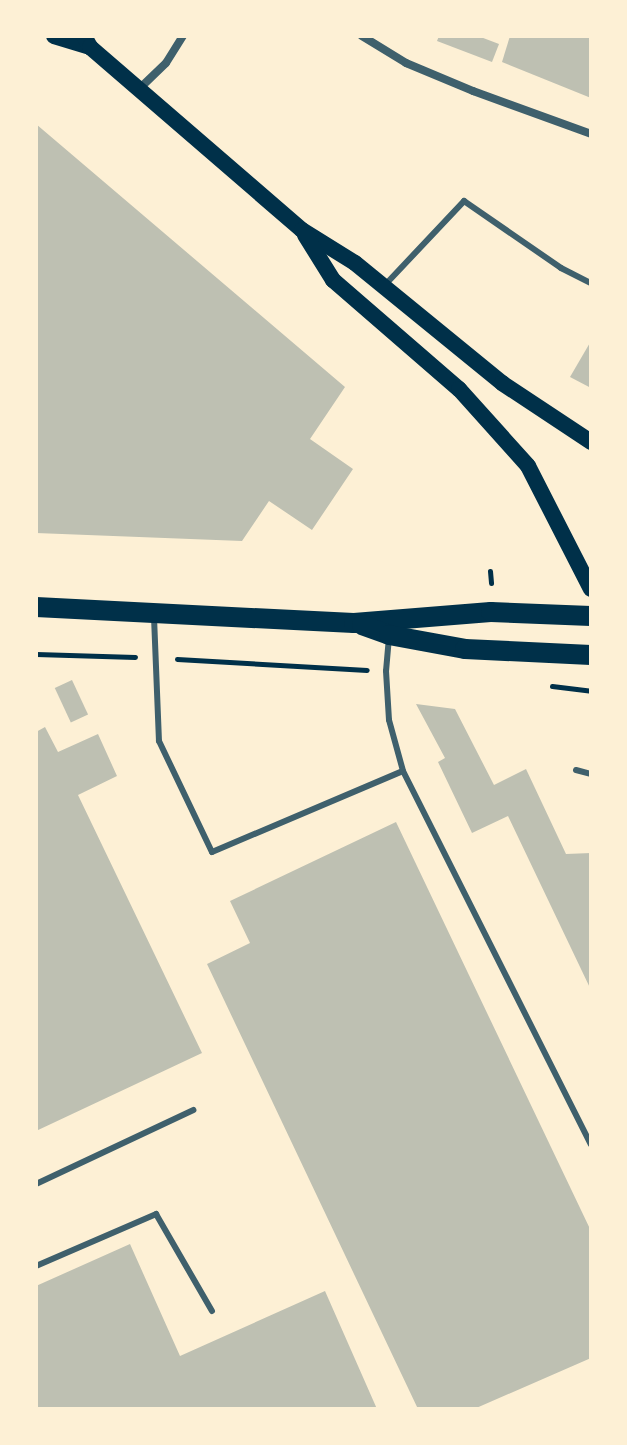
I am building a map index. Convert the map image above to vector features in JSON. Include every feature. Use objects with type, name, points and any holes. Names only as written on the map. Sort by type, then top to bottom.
[{"type":"main road","points":[[54,36],[90,39],[139,89],[302,230],[355,263],[502,383],[591,442]]},
{"type":"main road","points":[[302,230],[333,280],[459,389],[528,466],[591,589]]},
{"type":"main road","points":[[36,607],[354,623],[491,612],[591,616]]},
{"type":"main road","points":[[354,623],[389,635],[465,649],[591,655]]},
{"type":"street","points":[[139,89],[166,63],[183,36]]},
{"type":"street","points":[[362,36],[406,63],[591,134]]},
{"type":"lane","points":[[384,286],[464,201],[561,268],[591,283]]},
{"type":"lane","points":[[154,613],[157,658],[154,686],[159,741],[212,852],[403,771]]},
{"type":"lane","points":[[389,635],[386,671],[389,720],[403,771],[591,1144]]},
{"type":"lane","points":[[576,770],[591,774]]},
{"type":"lane","points":[[36,1184],[193,1110]]},
{"type":"lane","points":[[36,1266],[156,1214],[212,1311]]},
{"type":"path","points":[[36,654],[386,671]]},
{"type":"path","points":[[548,685],[591,691]]},
{"type":"building","points":[[439,36],[478,36],[499,44],[492,62],[437,41]]},
{"type":"building","points":[[510,36],[591,36],[591,98],[502,62]]},
{"type":"building","points":[[36,124],[345,387],[310,439],[353,469],[312,530],[269,501],[242,541],[36,533]]},
{"type":"building","points":[[591,341],[591,388],[570,377]]},
{"type":"building","points":[[72,680],[88,714],[71,722],[55,688]]},
{"type":"building","points":[[416,704],[455,709],[494,785],[526,769],[566,854],[591,853],[591,990],[508,816],[472,833],[438,762],[445,758]]},
{"type":"building","points":[[45,727],[58,752],[98,734],[117,776],[78,795],[202,1053],[36,1131],[36,732]]},
{"type":"building","points":[[396,822],[591,1231],[591,1358],[474,1409],[418,1409],[207,964],[250,943],[230,901]]},
{"type":"building","points":[[130,1244],[180,1356],[325,1291],[377,1409],[36,1409],[36,1286]]}]
